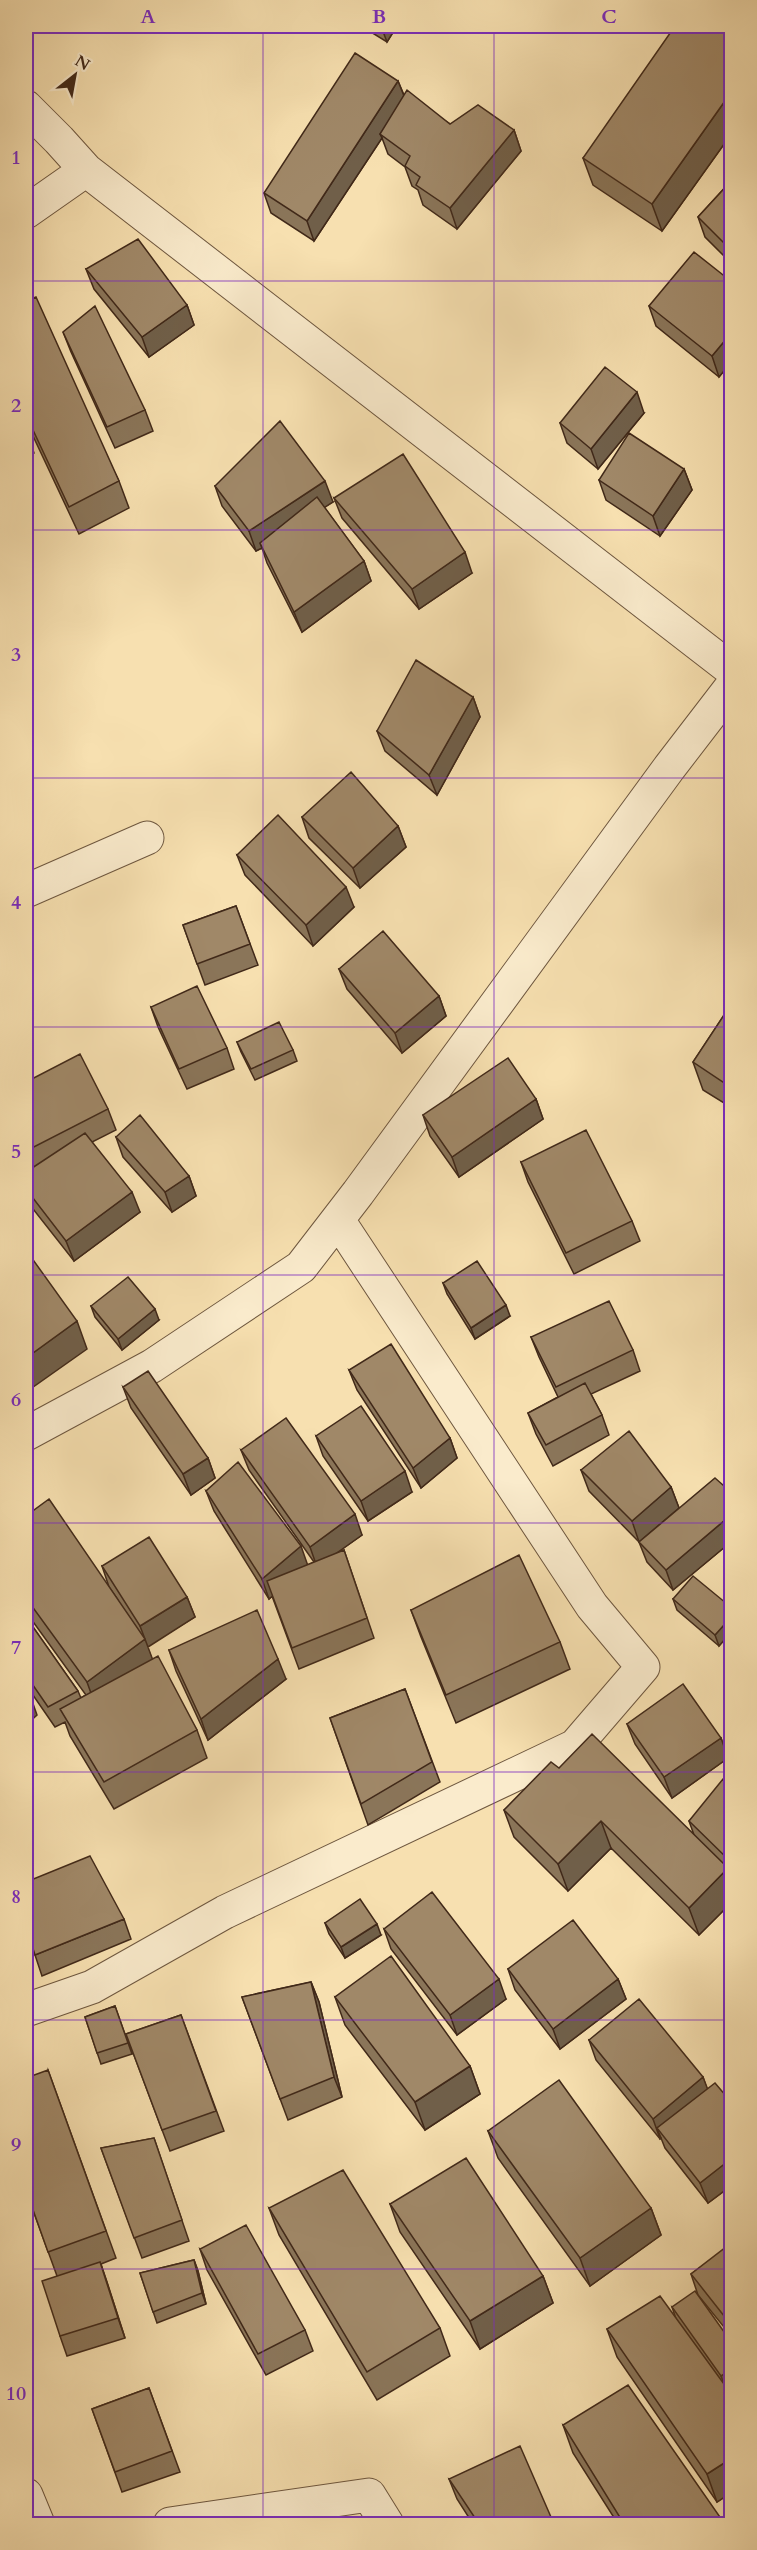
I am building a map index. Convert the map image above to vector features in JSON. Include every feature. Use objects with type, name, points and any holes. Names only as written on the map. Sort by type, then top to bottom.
[{"type":"street","points":[[26,107],[86,170],[732,670]]},
{"type":"street","points":[[26,212],[86,170]]},
{"type":"street","points":[[26,1434],[152,1366],[301,1267],[732,686]]},
{"type":"street","points":[[26,891],[147,838]]},
{"type":"street","points":[[26,2010],[92,1987],[225,1912],[575,1746],[643,1667],[592,1606],[338,1220]]},
{"type":"street","points":[[26,2495],[38,2524]]},
{"type":"street","points":[[170,2524],[369,2495],[387,2524]]},
{"type":"building","points":[[675,26],[711,26],[732,37],[732,91],[652,204],[583,158]]},
{"type":"building","points":[[355,53],[398,81],[307,221],[264,193]]},
{"type":"building","points":[[407,90],[450,124],[478,105],[514,130],[450,208],[416,185],[420,177],[405,166],[410,156],[380,134]]},
{"type":"building","points":[[732,180],[732,251],[698,217]]},
{"type":"building","points":[[138,239],[187,305],[142,337],[86,269]]},
{"type":"building","points":[[694,252],[732,282],[732,332],[712,356],[649,306]]},
{"type":"building","points":[[36,297],[119,481],[69,507],[26,415],[26,301]]},
{"type":"building","points":[[95,306],[145,410],[107,427],[63,332]]},
{"type":"building","points":[[605,367],[637,392],[591,449],[560,423]]},
{"type":"building","points":[[280,421],[325,481],[249,531],[215,486]]},
{"type":"building","points":[[629,433],[684,469],[653,516],[599,480]]},
{"type":"building","points":[[403,454],[465,552],[412,589],[334,498]]},
{"type":"building","points":[[317,497],[364,561],[294,612],[260,543]]},
{"type":"building","points":[[416,660],[473,697],[429,775],[377,731]]},
{"type":"building","points":[[351,772],[398,826],[353,868],[302,817]]},
{"type":"building","points":[[278,815],[346,887],[306,925],[237,855]]},
{"type":"building","points":[[236,906],[250,944],[197,964],[183,925]]},
{"type":"building","points":[[383,931],[439,996],[395,1033],[339,969]]},
{"type":"building","points":[[197,986],[227,1048],[179,1069],[151,1007]]},
{"type":"building","points":[[732,1003],[732,1088],[693,1062]]},
{"type":"building","points":[[279,1022],[293,1050],[251,1069],[237,1042]]},
{"type":"building","points":[[80,1054],[108,1109],[26,1151],[26,1082]]},
{"type":"building","points":[[508,1058],[536,1099],[452,1157],[423,1115]]},
{"type":"building","points":[[140,1115],[189,1176],[165,1192],[116,1137]]},
{"type":"building","points":[[586,1130],[632,1221],[566,1253],[521,1162]]},
{"type":"building","points":[[85,1133],[132,1192],[66,1241],[26,1189],[26,1172]]},
{"type":"building","points":[[26,1250],[77,1321],[26,1358]]},
{"type":"building","points":[[477,1261],[506,1305],[471,1328],[443,1283]]},
{"type":"building","points":[[128,1277],[155,1309],[118,1339],[91,1306]]},
{"type":"building","points":[[609,1301],[633,1350],[556,1387],[531,1337]]},
{"type":"building","points":[[391,1344],[450,1438],[413,1468],[349,1370]]},
{"type":"building","points":[[148,1371],[208,1458],[183,1474],[123,1387]]},
{"type":"building","points":[[585,1383],[602,1415],[546,1445],[528,1413]]},
{"type":"building","points":[[361,1406],[405,1471],[361,1501],[316,1436]]},
{"type":"building","points":[[286,1418],[355,1514],[310,1547],[241,1450]]},
{"type":"building","points":[[629,1431],[671,1487],[632,1521],[581,1470]]},
{"type":"building","points":[[238,1462],[301,1546],[262,1579],[206,1491]]},
{"type":"building","points":[[715,1478],[732,1493],[732,1514],[666,1570],[639,1542]]},
{"type":"building","points":[[49,1499],[145,1639],[87,1682],[26,1598],[26,1516]]},
{"type":"building","points":[[149,1537],[187,1597],[140,1626],[102,1566]]},
{"type":"building","points":[[344,1550],[367,1618],[292,1648],[267,1581]]},
{"type":"building","points":[[519,1555],[560,1642],[446,1695],[411,1610]]},
{"type":"building","points":[[693,1576],[732,1608],[732,1616],[715,1635],[673,1599]]},
{"type":"building","points":[[257,1610],[278,1659],[201,1719],[169,1650]]},
{"type":"building","points":[[26,1617],[78,1691],[48,1707],[26,1675]]},
{"type":"building","points":[[158,1656],[197,1730],[104,1782],[60,1709]]},
{"type":"building","points":[[683,1684],[721,1738],[664,1777],[627,1724]]},
{"type":"building","points":[[405,1689],[432,1762],[361,1804],[330,1718]]},
{"type":"building","points":[[592,1734],[728,1868],[689,1908],[601,1821],[558,1864],[504,1810],[551,1762],[559,1768]]},
{"type":"building","points":[[723,1779],[732,1787],[732,1863],[689,1821]]},
{"type":"building","points":[[90,1856],[124,1919],[35,1955],[26,1926],[26,1882]]},
{"type":"building","points":[[432,1892],[499,1979],[450,2015],[384,1929]]},
{"type":"building","points":[[360,1899],[377,1924],[341,1947],[325,1923]]},
{"type":"building","points":[[573,1920],[618,1979],[553,2029],[508,1969]]},
{"type":"building","points":[[391,1956],[470,2066],[415,2102],[335,1997]]},
{"type":"building","points":[[311,1982],[334,2077],[280,2099],[242,1997]]},
{"type":"building","points":[[639,1999],[703,2077],[653,2119],[589,2040]]},
{"type":"building","points":[[115,2006],[128,2043],[97,2053],[85,2017]]},
{"type":"building","points":[[181,2015],[216,2111],[162,2130],[126,2034]]},
{"type":"building","points":[[48,2070],[106,2231],[48,2252],[26,2190],[26,2078]]},
{"type":"building","points":[[559,2080],[651,2208],[580,2258],[488,2131]]},
{"type":"building","points":[[715,2083],[732,2103],[732,2158],[700,2183],[657,2128]]},
{"type":"building","points":[[154,2138],[182,2220],[134,2238],[101,2148]]},
{"type":"building","points":[[466,2158],[543,2276],[470,2321],[390,2204]]},
{"type":"building","points":[[343,2170],[440,2328],[367,2372],[269,2208]]},
{"type":"building","points":[[246,2225],[305,2330],[258,2354],[200,2249]]},
{"type":"building","points":[[730,2244],[732,2245],[732,2326],[691,2274]]},
{"type":"building","points":[[194,2260],[202,2293],[153,2312],[140,2273]]},
{"type":"building","points":[[100,2262],[118,2318],[60,2336],[42,2281]]},
{"type":"building","points":[[695,2291],[732,2343],[732,2369],[721,2376],[672,2307]]},
{"type":"building","points":[[660,2296],[732,2395],[732,2458],[707,2474],[607,2329]]},
{"type":"building","points":[[628,2385],[722,2520],[715,2524],[624,2524],[563,2425]]},
{"type":"building","points":[[149,2388],[172,2451],[115,2472],[92,2409]]},
{"type":"building","points":[[520,2446],[554,2524],[479,2524],[449,2479]]}]
